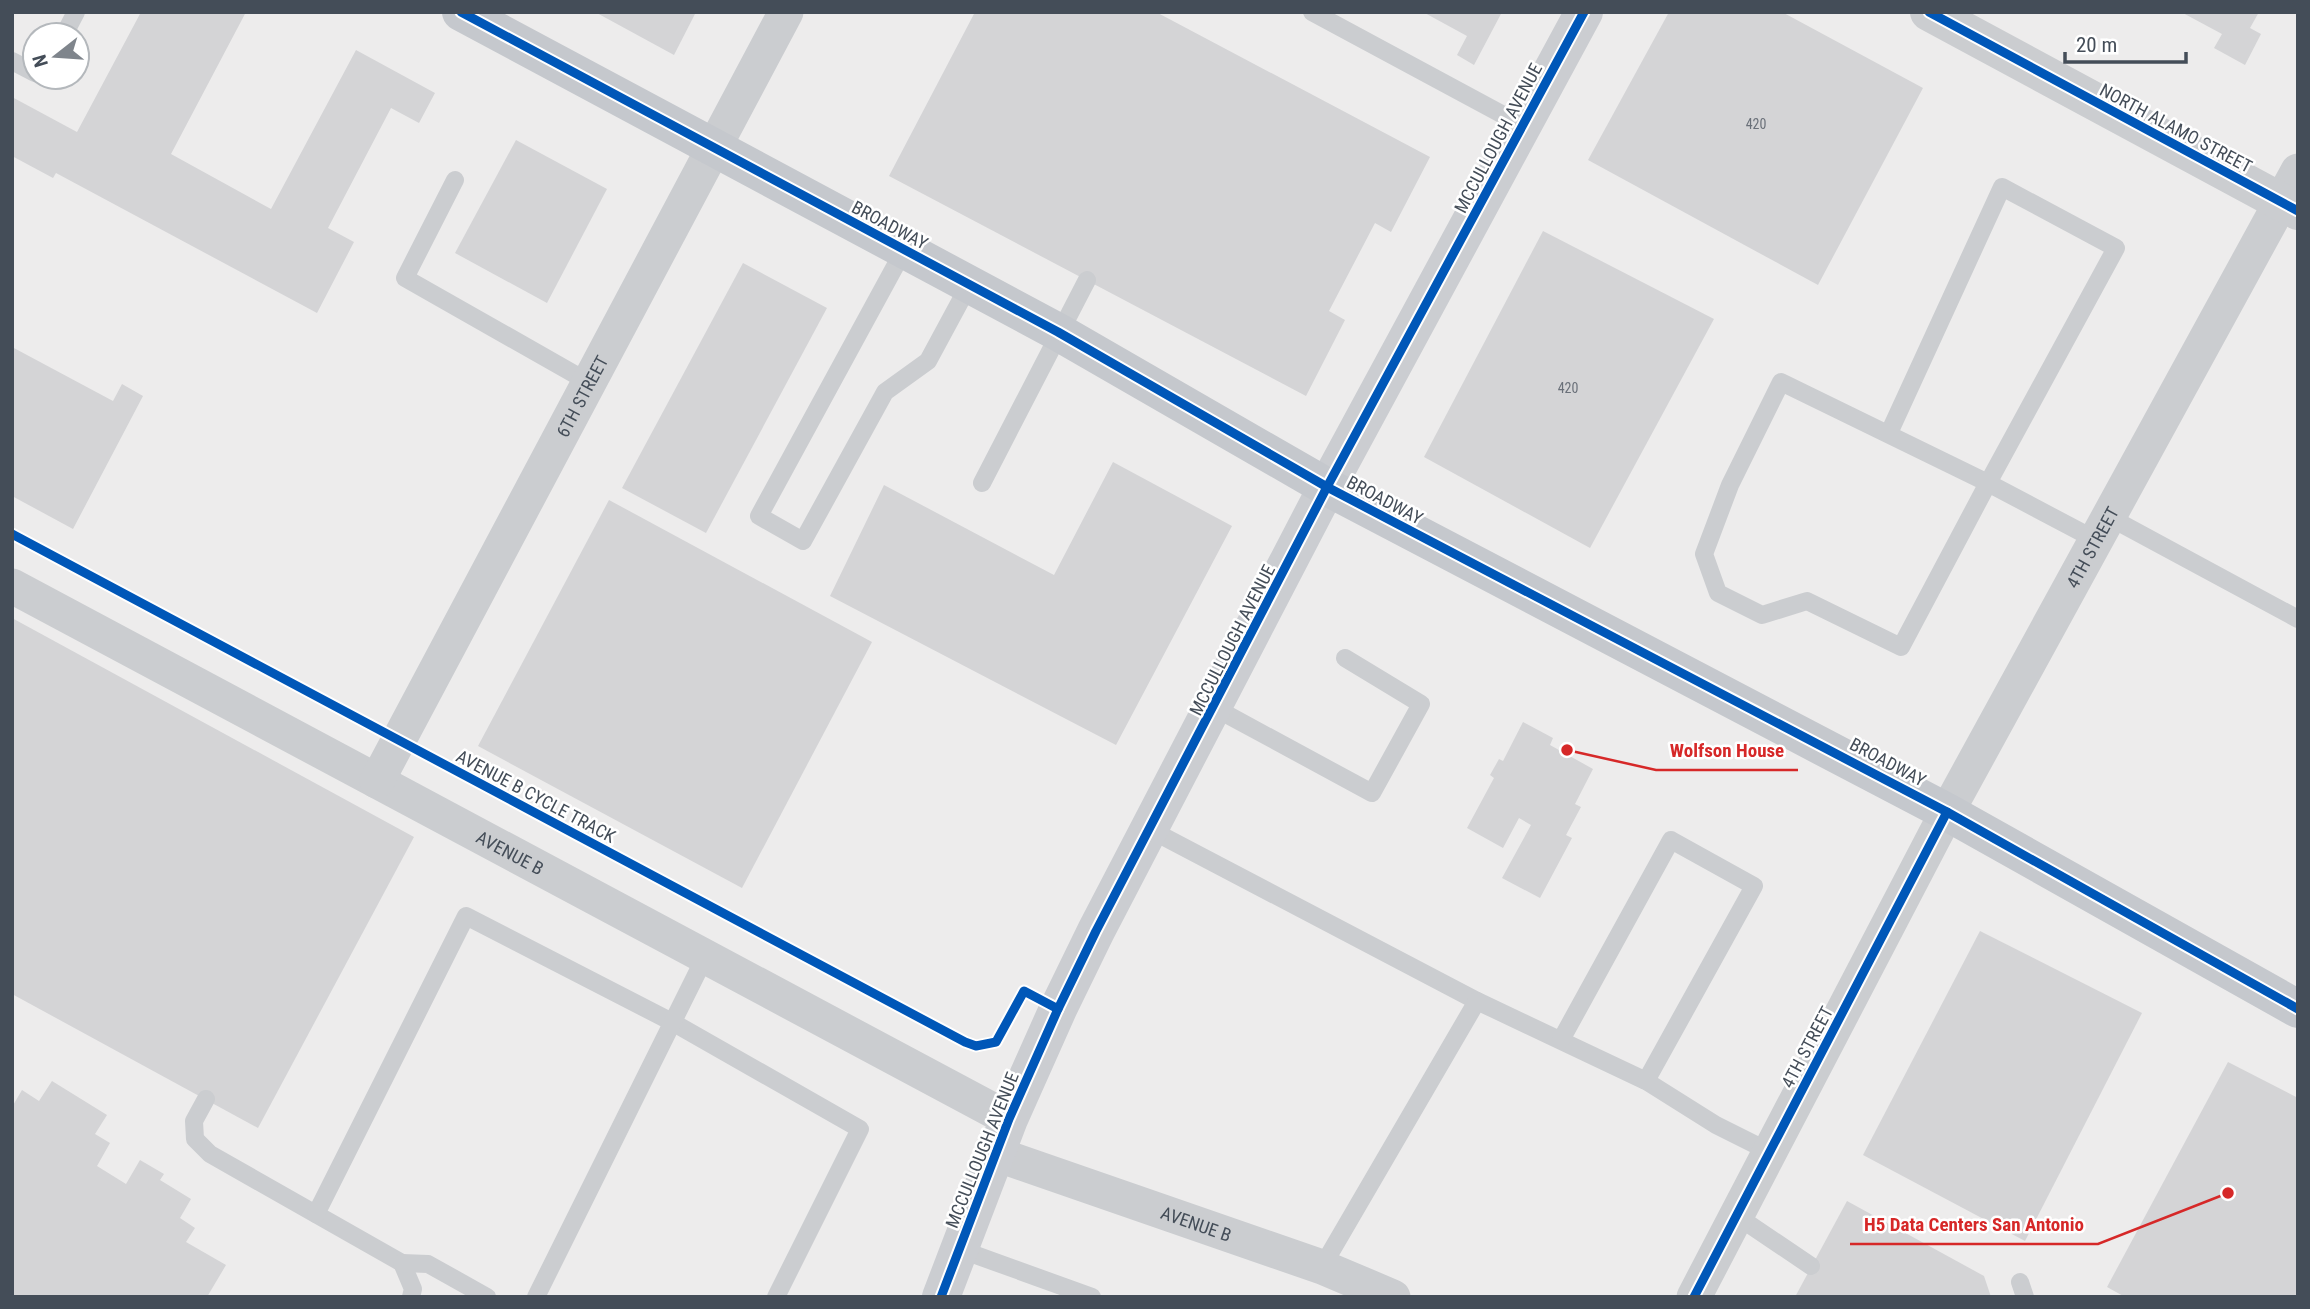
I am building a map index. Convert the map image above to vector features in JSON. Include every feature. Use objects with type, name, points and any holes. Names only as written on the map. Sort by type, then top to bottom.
[{"type":"main road","name":"BROADWAY","points":[[461,12],[1058,332],[1327,487],[1947,811],[2298,1010]]},
{"type":"main road","name":"MCCULLOUGH AVENUE","points":[[941,1297],[1003,1136],[1058,1009],[1327,487],[1584,12]]},
{"type":"street","name":"6TH STREET","points":[[377,780],[786,12]]},
{"type":"street","name":"NORTH ALAMO STREET","points":[[1929,12],[2292,195]]},
{"type":"street","name":"4TH STREET","points":[[1694,1297],[1947,811],[2102,529],[2292,195]]},
{"type":"street","name":"AVENUE B","points":[[12,586],[705,957],[1003,1136],[1393,1297]]},
{"type":"lane","points":[[1312,12],[1522,125]]},
{"type":"lane","points":[[455,180],[405,278],[590,383]]},
{"type":"lane","points":[[1889,433],[2002,187],[2116,248],[1987,482],[1901,647],[1807,601],[1762,615],[1718,593],[1704,554],[1730,485],[1781,382],[1987,482],[2102,529],[2298,619]]},
{"type":"lane","points":[[904,250],[759,516],[803,541],[886,392],[928,360],[969,285]]},
{"type":"lane","points":[[982,483],[1087,280]]},
{"type":"lane","points":[[1215,708],[1373,793],[1421,704],[1345,658]]},
{"type":"lane","points":[[1151,830],[1477,1001],[1646,1081],[1716,1125],[1770,1152]]},
{"type":"lane","points":[[1561,1040],[1671,840],[1754,886],[1646,1081]]},
{"type":"lane","points":[[316,1214],[466,916],[672,1022],[860,1129],[776,1297]]},
{"type":"lane","points":[[537,1297],[705,957]]},
{"type":"lane","points":[[1322,1267],[1477,1001]]},
{"type":"lane","points":[[206,1100],[194,1121],[195,1139],[210,1154],[402,1263],[428,1264],[487,1297]]},
{"type":"lane","points":[[1737,1216],[1811,1266]]},
{"type":"lane","points":[[960,1249],[1092,1297]]},
{"type":"lane","points":[[402,1263],[413,1289],[411,1297]]},
{"type":"building","points":[[141,12],[246,12],[171,154],[271,209],[356,50],[435,93],[419,123],[391,108],[328,228],[354,242],[317,313],[56,173],[53,178],[12,156],[12,97],[77,132]]},
{"type":"building","points":[[595,12],[696,12],[674,55]]},
{"type":"building","points":[[975,12],[1156,12],[1430,157],[1391,232],[1375,223],[1329,311],[1345,320],[1306,396],[889,176]]},
{"type":"building","points":[[1423,12],[1502,12],[1474,65],[1457,55],[1467,36]]},
{"type":"building","points":[[1669,12],[1782,12],[1923,88],[1818,285],[1588,160]]},
{"type":"building","points":[[2181,12],[2259,12],[2250,28],[2261,34],[2245,65],[2214,48],[2222,34]]},
{"type":"building","points":[[516,140],[607,189],[547,303],[455,253]]},
{"type":"building","points":[[1543,231],[1714,319],[1590,548],[1424,457]]},
{"type":"building","points":[[743,263],[827,308],[706,533],[622,488]]},
{"type":"building","points":[[12,347],[113,401],[122,384],[143,396],[73,529],[12,496]]},
{"type":"building","points":[[1113,462],[1232,526],[1116,745],[830,596],[884,485],[1054,575]]},
{"type":"building","points":[[609,500],[872,642],[742,888],[478,746]]},
{"type":"building","points":[[12,618],[414,837],[258,1128],[12,994]]},
{"type":"building","points":[[1523,722],[1553,738],[1550,745],[1593,769],[1575,804],[1581,807],[1566,835],[1572,838],[1540,898],[1502,878],[1531,825],[1519,818],[1503,848],[1467,828],[1494,778],[1490,775],[1499,759],[1503,761]]},
{"type":"building","points":[[1980,931],[2142,1013],[2025,1241],[1863,1155]]},
{"type":"building","points":[[2228,1062],[2298,1098],[2298,1297],[2125,1297],[2107,1287]]},
{"type":"building","points":[[52,1081],[107,1115],[95,1134],[110,1143],[97,1166],[126,1184],[140,1160],[164,1174],[160,1180],[191,1199],[180,1218],[195,1228],[186,1242],[226,1265],[207,1297],[12,1297],[12,1107],[22,1090],[39,1101]]},
{"type":"building","points":[[1847,1201],[1984,1276],[1991,1297],[1795,1297]]},
{"type":"cycle path","points":[[461,12],[1058,332],[1327,487],[1947,812],[2298,1009]]},
{"type":"cycle path","points":[[941,1297],[1009,1119],[1096,931],[1327,487],[1584,12]]},
{"type":"cycle path","points":[[1929,12],[2298,211]]},
{"type":"cycle path","name":"AVENUE B CYCLE TRACK","points":[[12,534],[965,1042],[976,1046],[996,1042],[1024,991],[1058,1009]]},
{"type":"cycle path","points":[[1694,1297],[1947,812]]},
{"type":"place","name":"Wolfson House","points":[[1567,750]]},
{"type":"place","name":"H5 Data Centers San Antonio","points":[[2228,1193]]}]
